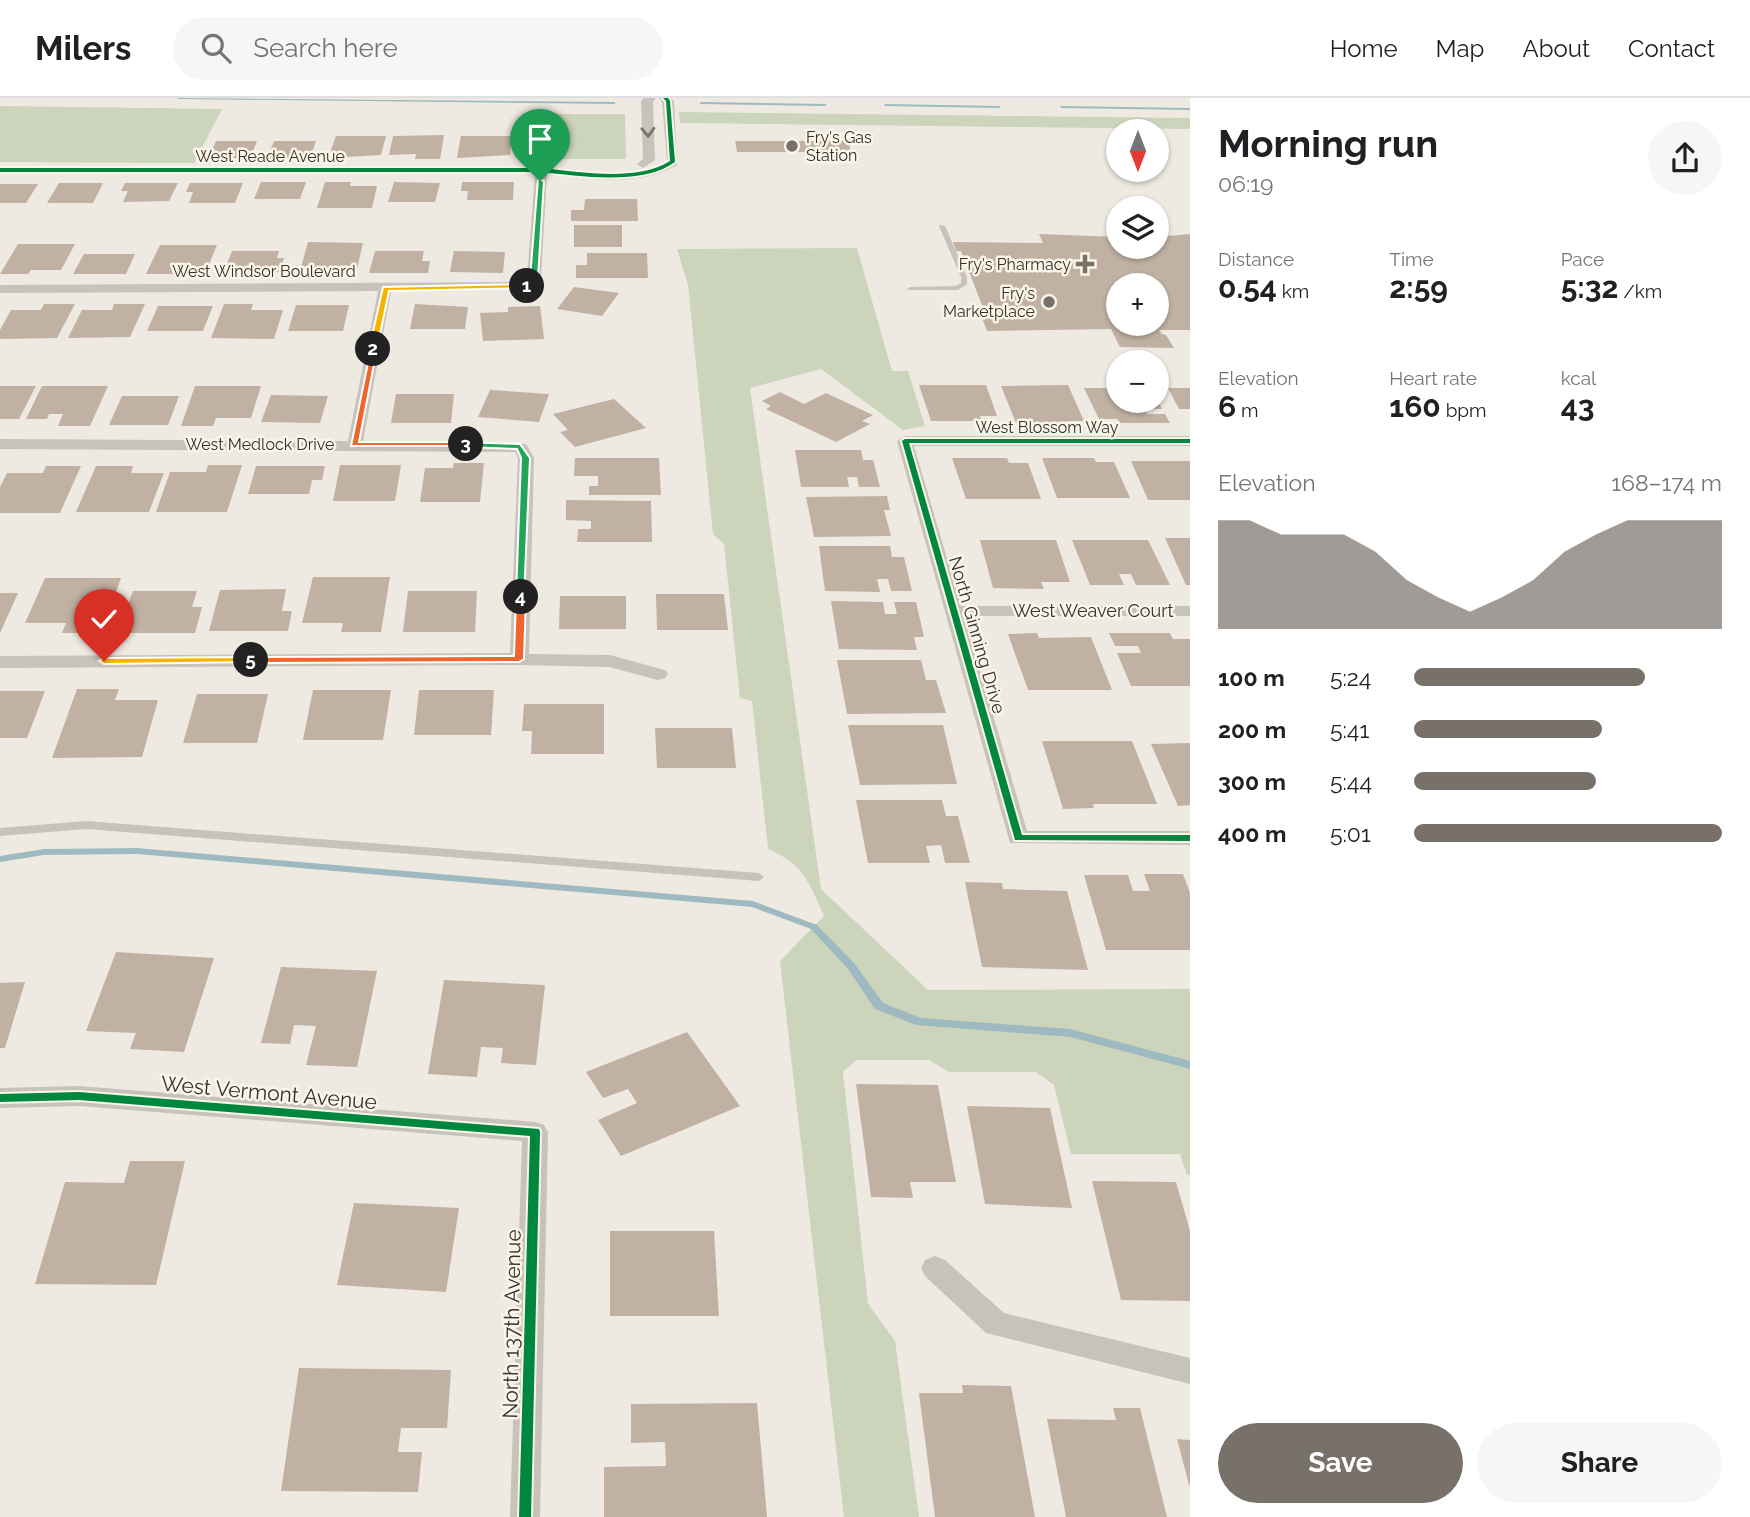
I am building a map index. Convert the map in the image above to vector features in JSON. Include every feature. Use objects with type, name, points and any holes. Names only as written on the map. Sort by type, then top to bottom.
[{"type":"street","points":[[650,98],[647,101],[649,160],[643,164],[656,172],[673,162],[668,101],[665,98]]},
{"type":"street","name":"West Reade Avenue","points":[[589,169],[643,164]]},
{"type":"street","name":"West Reade Avenue","points":[[0,170],[589,169],[656,172]]},
{"type":"street","name":"West Windsor Boulevard","points":[[0,289],[528,286],[534,278],[541,170]]},
{"type":"street","points":[[355,444],[385,288]]},
{"type":"street","name":"West Blossom Way","points":[[905,441],[1190,441]]},
{"type":"street","name":"North Ginning Drive","points":[[905,441],[1018,838],[1190,838]]},
{"type":"street","name":"West Medlock Drive","points":[[0,444],[520,447],[526,458],[519,659]]},
{"type":"street","name":"West Weaver Court","points":[[954,611],[1190,611]]},
{"type":"street","points":[[0,662],[519,659],[610,661],[658,674]]},
{"type":"street","name":"West Vermont Avenue","points":[[0,1098],[79,1096],[535,1132]]},
{"type":"street","name":"North 137th Avenue","points":[[525,1517],[535,1132]]},
{"type":"street","points":[[935,1268],[996,1324],[1190,1371]]},
{"type":"lane","points":[[910,289],[958,288],[964,284],[964,277],[943,226]]},
{"type":"lane","points":[[0,832],[86,825],[759,877]]},
{"type":"green space","points":[[0,106],[222,109],[194,163],[0,162]]},
{"type":"green space","points":[[679,112],[1190,118],[1190,129],[1169,129],[1169,119],[1106,119],[1106,128],[680,123]]},
{"type":"green space","points":[[523,114],[625,114],[626,159],[518,159]]},
{"type":"green space","points":[[857,248],[892,371],[908,371],[925,426],[903,430],[821,369],[750,388],[821,889],[928,990],[1190,989],[1190,1175],[1187,1175],[1180,1154],[1071,1154],[1054,1085],[1036,1072],[949,1072],[929,1060],[856,1060],[843,1072],[868,1304],[895,1341],[919,1517],[844,1517],[780,961],[824,916],[804,875],[789,861],[768,849],[752,701],[740,698],[724,544],[713,534],[688,285],[677,249]]},
{"type":"building","points":[[444,135],[440,159],[415,159],[416,154],[389,155],[393,136]]},
{"type":"building","points":[[336,136],[386,136],[381,155],[328,158]]},
{"type":"building","points":[[461,136],[512,136],[510,155],[457,158]]},
{"type":"building","points":[[216,141],[257,141],[250,158],[208,158]]},
{"type":"building","points":[[274,141],[316,141],[310,158],[267,158]]},
{"type":"building","points":[[735,141],[848,141],[851,152],[737,152]]},
{"type":"building","points":[[261,182],[306,182],[300,199],[254,199]]},
{"type":"building","points":[[325,182],[377,186],[372,208],[317,208]]},
{"type":"building","points":[[394,182],[440,183],[435,202],[388,202]]},
{"type":"building","points":[[462,182],[514,182],[513,200],[467,200],[468,191],[461,191]]},
{"type":"building","points":[[59,183],[103,183],[93,203],[47,203]]},
{"type":"building","points":[[125,183],[178,183],[169,201],[123,202],[128,191],[121,191]]},
{"type":"building","points":[[190,183],[243,183],[235,203],[189,203],[193,192],[186,192]]},
{"type":"building","points":[[0,184],[38,184],[26,203],[0,203]]},
{"type":"building","points":[[585,199],[637,199],[638,221],[571,221],[571,210],[584,210]]},
{"type":"building","points":[[574,225],[622,225],[622,247],[574,247]]},
{"type":"building","name":"Fry's Marketplace","points":[[1039,234],[1106,237],[1106,259],[1169,259],[1169,236],[1190,234],[1190,330],[1169,330],[1169,273],[1106,273],[1106,329],[987,331],[982,318],[987,318],[961,251],[956,251],[953,242],[1043,243]]},
{"type":"building","points":[[308,242],[363,243],[357,269],[330,269],[328,274],[299,274]]},
{"type":"building","points":[[18,244],[75,244],[61,270],[0,274]]},
{"type":"building","points":[[160,245],[217,245],[207,269],[178,269],[176,274],[146,274]]},
{"type":"building","points":[[232,251],[279,251],[277,258],[284,258],[279,272],[224,272]]},
{"type":"building","points":[[375,251],[424,251],[422,261],[430,261],[428,273],[369,273]]},
{"type":"building","points":[[454,251],[505,252],[503,273],[450,272]]},
{"type":"building","points":[[587,253],[647,253],[648,278],[576,278],[576,265],[587,265]]},
{"type":"building","points":[[84,254],[135,254],[126,274],[73,274]]},
{"type":"building","points":[[574,287],[619,293],[602,316],[557,309]]},
{"type":"building","points":[[44,304],[75,304],[57,338],[0,339],[0,330],[11,310],[41,310]]},
{"type":"building","points":[[114,304],[145,304],[130,337],[68,338],[82,310],[112,310]]},
{"type":"building","points":[[224,304],[253,304],[251,310],[283,310],[274,339],[211,338]]},
{"type":"building","points":[[415,304],[468,307],[465,329],[410,329]]},
{"type":"building","points":[[296,305],[349,305],[343,331],[288,331]]},
{"type":"building","points":[[158,306],[213,306],[203,331],[147,331]]},
{"type":"building","points":[[540,306],[544,339],[483,341],[480,313],[508,312],[508,307]]},
{"type":"building","name":"Fry's Marketplace","points":[[1114,336],[1167,336],[1174,348],[1120,347]]},
{"type":"building","points":[[919,385],[986,385],[997,416],[980,416],[981,421],[931,421]]},
{"type":"building","points":[[1068,385],[1084,421],[1016,423],[1001,386]]},
{"type":"building","points":[[0,386],[36,386],[19,419],[0,419]]},
{"type":"building","points":[[42,386],[108,386],[90,426],[58,426],[63,414],[49,414],[47,419],[26,419]]},
{"type":"building","points":[[195,386],[261,386],[251,418],[216,418],[213,426],[181,426]]},
{"type":"building","points":[[1084,388],[1106,388],[1106,413],[1165,414],[1170,423],[1120,423],[1117,419],[1099,419]]},
{"type":"building","points":[[1169,388],[1190,388],[1190,409],[1179,409]]},
{"type":"building","points":[[490,390],[549,394],[539,422],[478,417]]},
{"type":"building","points":[[780,392],[804,404],[826,393],[873,415],[862,421],[870,424],[836,442],[766,409],[771,406],[762,401]]},
{"type":"building","points":[[396,394],[454,394],[451,423],[391,423]]},
{"type":"building","points":[[271,395],[328,396],[320,423],[261,422]]},
{"type":"building","points":[[122,396],[179,396],[168,425],[109,425]]},
{"type":"building","points":[[614,399],[646,428],[575,447],[560,432],[568,430],[553,414]]},
{"type":"building","points":[[795,450],[861,450],[863,460],[873,460],[880,487],[859,487],[857,477],[847,477],[849,487],[801,487]]},
{"type":"building","points":[[575,458],[659,458],[661,495],[589,495],[589,486],[598,486],[598,476],[574,476]]},
{"type":"building","points":[[952,458],[1007,458],[1009,463],[1028,463],[1041,499],[966,499]]},
{"type":"building","points":[[1042,458],[1094,458],[1096,462],[1114,462],[1130,498],[1057,498]]},
{"type":"building","points":[[1131,461],[1190,461],[1190,500],[1148,500]]},
{"type":"building","points":[[454,463],[484,463],[480,502],[420,502],[425,468],[453,468]]},
{"type":"building","points":[[208,465],[242,465],[227,512],[156,512],[170,472],[206,472]]},
{"type":"building","points":[[340,465],[401,465],[395,501],[333,501]]},
{"type":"building","points":[[46,466],[81,466],[60,513],[0,513],[0,487],[7,473],[43,473]]},
{"type":"building","points":[[96,466],[133,466],[131,473],[164,473],[149,512],[76,512]]},
{"type":"building","points":[[256,466],[325,466],[322,480],[312,480],[309,494],[248,494]]},
{"type":"building","points":[[887,496],[890,510],[884,510],[891,536],[814,537],[806,497]]},
{"type":"building","points":[[566,500],[651,501],[652,542],[577,542],[578,529],[591,529],[591,521],[566,520]]},
{"type":"building","points":[[1165,538],[1190,538],[1190,585],[1186,585]]},
{"type":"building","points":[[980,540],[1056,540],[1070,582],[1041,582],[1044,589],[993,588]]},
{"type":"building","points":[[1072,540],[1148,540],[1170,585],[1136,585],[1131,574],[1119,574],[1124,585],[1090,585]]},
{"type":"building","points":[[819,546],[890,546],[892,557],[904,557],[912,591],[891,591],[888,579],[877,579],[880,592],[825,591]]},
{"type":"building","points":[[313,577],[390,577],[381,632],[341,632],[343,623],[302,623]]},
{"type":"building","points":[[45,578],[121,578],[101,633],[62,633],[66,623],[25,623]]},
{"type":"building","points":[[286,589],[282,611],[292,611],[288,631],[209,631],[220,590]]},
{"type":"building","points":[[133,591],[197,591],[192,607],[202,607],[195,633],[118,633]]},
{"type":"building","points":[[408,591],[477,591],[475,632],[403,632]]},
{"type":"building","points":[[0,593],[18,593],[0,633]]},
{"type":"building","points":[[656,594],[724,594],[728,630],[657,630]]},
{"type":"building","points":[[560,596],[626,596],[626,629],[559,629]]},
{"type":"building","points":[[831,601],[883,602],[885,614],[897,614],[894,602],[916,602],[924,637],[914,637],[917,650],[839,649]]},
{"type":"building","points":[[1037,633],[1039,638],[1091,637],[1112,690],[1028,690],[1008,634]]},
{"type":"building","points":[[1109,633],[1170,633],[1173,639],[1190,639],[1190,686],[1131,686],[1117,653],[1141,653],[1138,646],[1115,646]]},
{"type":"building","points":[[837,660],[921,660],[926,680],[936,680],[946,713],[847,714]]},
{"type":"building","points":[[77,689],[119,689],[115,700],[158,700],[142,757],[52,758]]},
{"type":"building","points":[[313,690],[391,690],[383,740],[303,740]]},
{"type":"building","points":[[419,690],[494,690],[491,735],[414,735]]},
{"type":"building","points":[[0,691],[45,691],[27,738],[0,738]]},
{"type":"building","points":[[197,694],[268,694],[257,743],[183,743]]},
{"type":"building","points":[[524,704],[604,704],[604,754],[531,754],[532,731],[522,731]]},
{"type":"building","points":[[848,725],[943,725],[957,784],[860,785]]},
{"type":"building","points":[[655,728],[732,728],[736,768],[657,768]]},
{"type":"building","points":[[1042,741],[1132,741],[1157,804],[1093,804],[1094,808],[1063,809]]},
{"type":"building","points":[[1190,743],[1190,805],[1178,806],[1151,744]]},
{"type":"building","points":[[856,800],[942,800],[946,816],[958,816],[970,863],[945,863],[941,845],[926,846],[930,863],[868,863]]},
{"type":"building","points":[[1144,874],[1183,874],[1190,893],[1190,950],[1106,950],[1084,875],[1128,875],[1133,891],[1150,891]]},
{"type":"building","points":[[965,882],[1002,883],[1003,889],[1067,891],[1088,970],[982,967]]},
{"type":"building","points":[[116,952],[214,958],[184,1052],[130,1049],[136,1033],[86,1031]]},
{"type":"building","points":[[281,967],[377,971],[357,1067],[306,1065],[316,1026],[294,1025],[290,1044],[261,1043]]},
{"type":"building","points":[[444,980],[545,985],[536,1065],[501,1063],[503,1048],[481,1047],[477,1077],[428,1074]]},
{"type":"building","points":[[25,982],[5,1048],[0,1048],[0,983]]},
{"type":"building","points":[[687,1032],[740,1106],[621,1156],[598,1120],[637,1103],[628,1089],[603,1098],[586,1072]]},
{"type":"building","points":[[856,1084],[938,1085],[956,1182],[910,1182],[913,1198],[871,1197]]},
{"type":"building","points":[[967,1106],[1050,1108],[1072,1208],[985,1204]]},
{"type":"building","points":[[130,1161],[185,1161],[156,1285],[35,1284],[65,1182],[124,1183]]},
{"type":"building","points":[[1092,1181],[1176,1182],[1190,1231],[1190,1301],[1121,1300]]},
{"type":"building","points":[[354,1203],[459,1208],[446,1292],[337,1285]]},
{"type":"building","points":[[610,1231],[714,1231],[719,1316],[610,1316]]},
{"type":"building","points":[[299,1368],[451,1370],[447,1428],[401,1428],[398,1452],[422,1452],[418,1492],[281,1491]]},
{"type":"building","points":[[962,1385],[1011,1386],[1035,1517],[935,1517],[919,1393],[963,1393]]},
{"type":"building","points":[[757,1403],[767,1517],[604,1517],[604,1467],[666,1466],[665,1442],[631,1443],[631,1404]]},
{"type":"building","points":[[1113,1408],[1140,1408],[1167,1517],[1066,1517],[1047,1419],[1116,1420]]},
{"type":"building","points":[[1177,1439],[1190,1440],[1190,1485],[1189,1485]]},
{"type":"waterway","points":[[179,98],[614,103]]},
{"type":"waterway","points":[[702,103],[825,105]]},
{"type":"waterway","points":[[886,105],[999,107]]},
{"type":"waterway","points":[[1062,107],[1190,109]]},
{"type":"waterway","points":[[0,859],[44,852],[137,851],[753,904],[814,927],[851,966],[879,1006],[920,1022],[1070,1033],[1190,1065]]},
{"type":"cycle path","points":[[0,170],[541,170],[630,175],[648,173],[673,162],[668,101],[665,98]]},
{"type":"cycle path","points":[[1190,441],[905,441],[1018,838],[1190,838]]},
{"type":"cycle path","points":[[0,1098],[79,1096],[535,1132],[525,1517]]},
{"type":"place","name":"Fry's Gas Station","points":[[792,146]]},
{"type":"place","name":"Fry's Pharmacy","points":[[1085,264]]},
{"type":"place","name":"Fry's Marketplace","points":[[1049,302]]},
{"type":"route","points":[[104,661],[519,659],[526,458],[520,447],[500,444],[355,444],[385,288],[528,286],[534,278],[540,181]]}]
